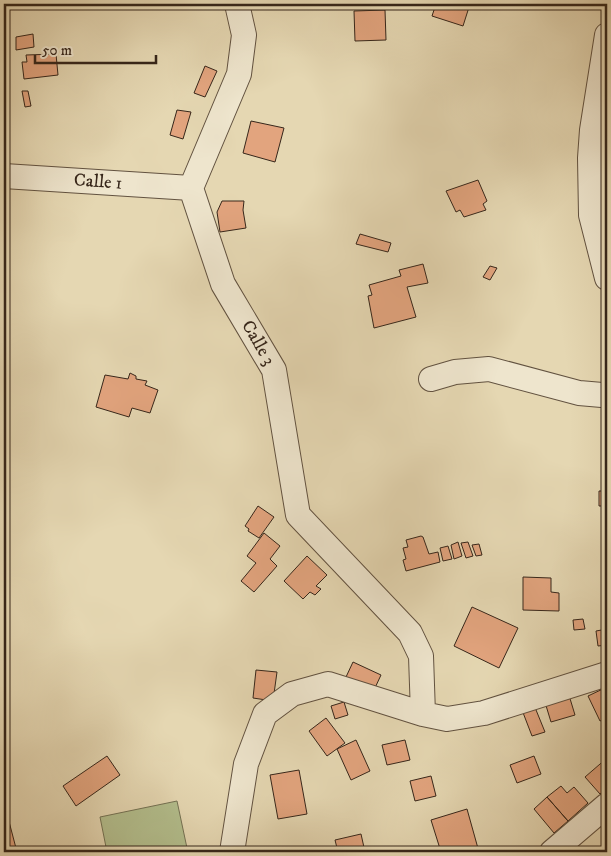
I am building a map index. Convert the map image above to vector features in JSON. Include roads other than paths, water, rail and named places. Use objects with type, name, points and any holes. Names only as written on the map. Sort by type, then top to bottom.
[{"type":"street","points":[[191,188],[239,74],[244,35],[237,4]]},
{"type":"street","points":[[607,35],[592,130],[599,160],[591,215],[607,278]]},
{"type":"street","name":"Calle 1","points":[[4,176],[191,188]]},
{"type":"street","name":"Calle 3","points":[[191,188],[223,284],[274,370],[298,515],[410,633],[421,656],[423,714]]},
{"type":"street","points":[[431,379],[455,372],[489,369],[579,393],[602,395]]},
{"type":"street","points":[[232,852],[246,764],[249,756],[265,714],[292,694],[328,684],[423,714],[447,719],[484,714],[607,674]]},
{"type":"street","points":[[552,852],[607,805]]}]
